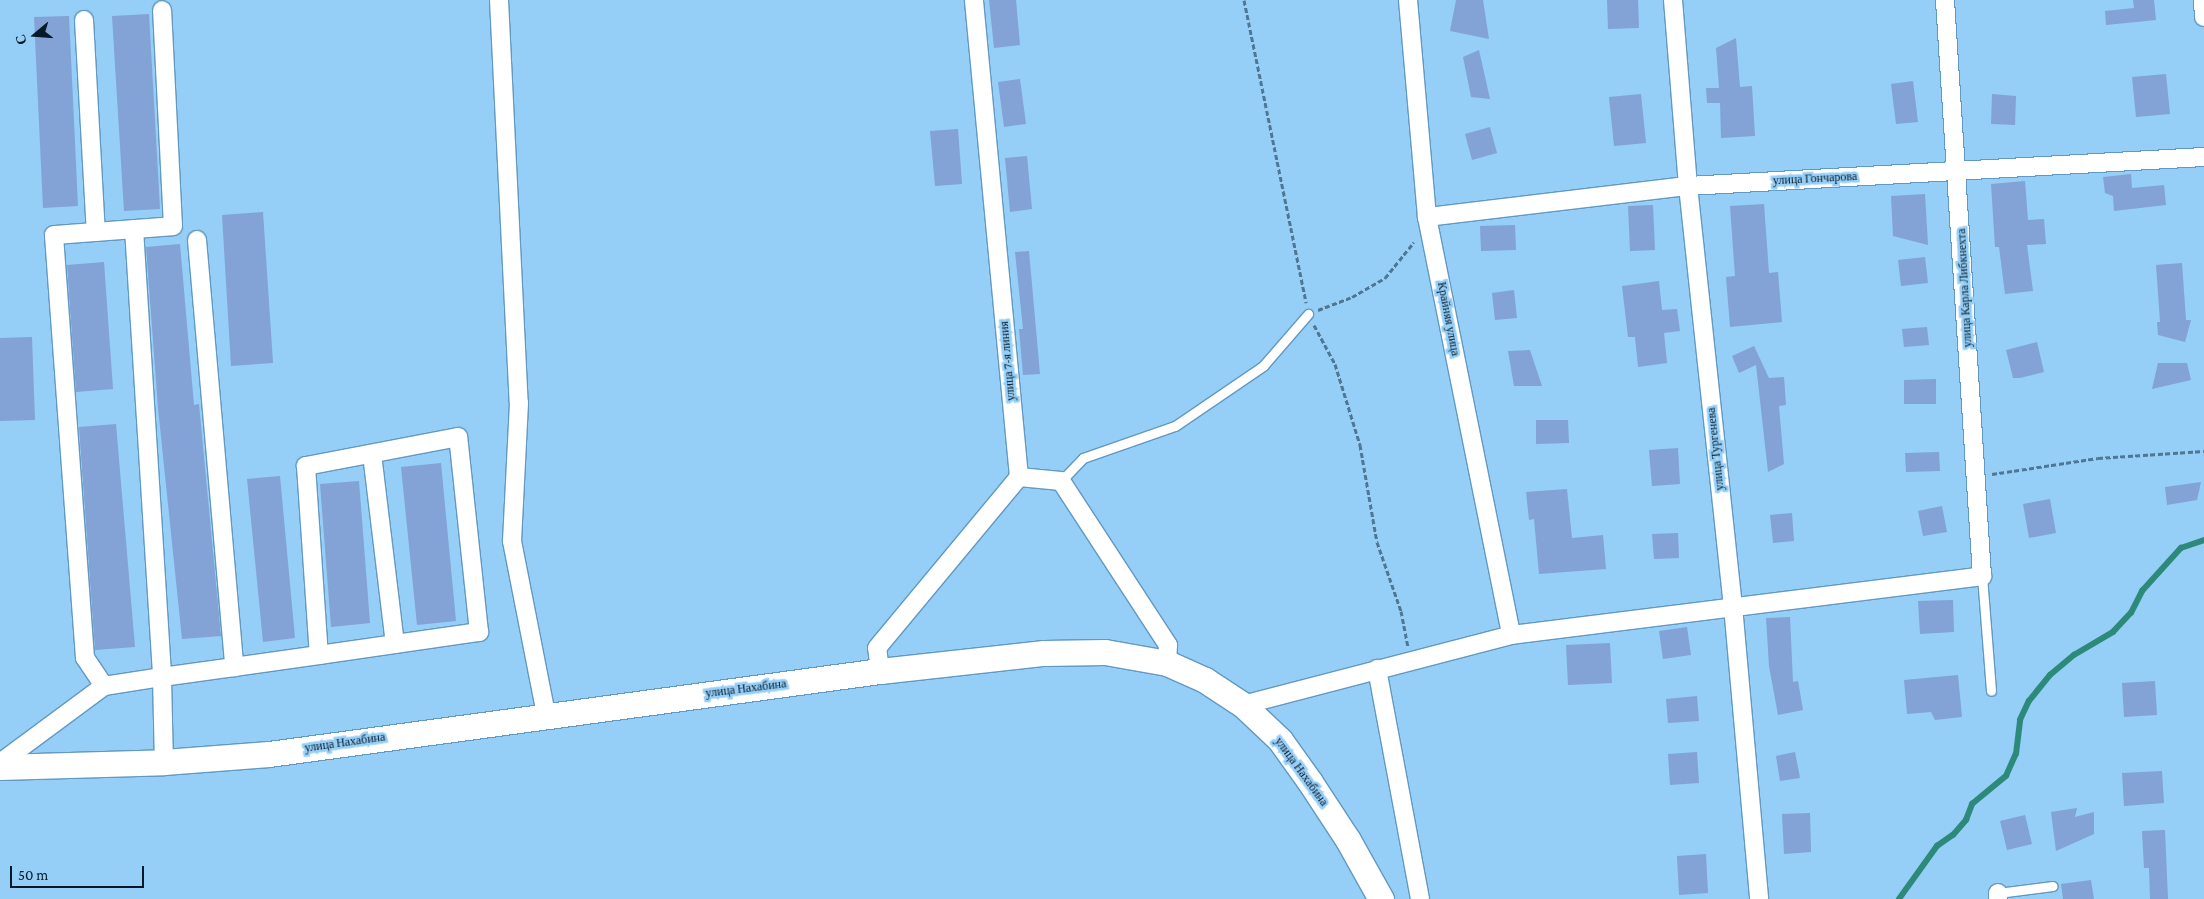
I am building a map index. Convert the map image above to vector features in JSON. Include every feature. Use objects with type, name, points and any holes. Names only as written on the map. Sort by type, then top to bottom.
[{"type":"main road","name":"улица Нахабина","points":[[0,767],[164,762],[269,754],[880,671],[1044,653],[1105,652],[1166,663],[1205,680],[1243,704],[1280,740],[1310,782],[1348,840],[1380,899]]},
{"type":"street","points":[[499,0],[519,403],[512,541],[546,715]]},
{"type":"street","name":"улица 7-я линия","points":[[974,0],[1019,477]]},
{"type":"street","name":"Крайняя улица","points":[[1408,0],[1427,216],[1510,635]]},
{"type":"street","name":"улица Тургенева","points":[[1673,0],[1688,186],[1733,606],[1759,899]]},
{"type":"street","name":"улица Карла Либкнехта","points":[[1945,0],[1958,171],[1982,576]]},
{"type":"street","points":[[2203,0],[2204,17]]},
{"type":"street","points":[[104,686],[86,658],[54,235],[173,226],[162,10]]},
{"type":"street","points":[[84,20],[96,232]]},
{"type":"street","name":"улица Гончарова","points":[[1427,216],[1688,186],[2204,157]]},
{"type":"street","points":[[134,229],[162,677],[164,762]]},
{"type":"street","points":[[196,240],[234,667]]},
{"type":"street","points":[[0,763],[104,686],[479,632],[458,437],[306,466],[319,655]]},
{"type":"street","points":[[372,454],[395,644]]},
{"type":"street","points":[[880,671],[877,648],[1019,477],[1061,481],[1168,645],[1166,663]]},
{"type":"street","points":[[1243,704],[1510,635],[1982,576]]},
{"type":"street","points":[[1377,669],[1420,899]]},
{"type":"lane","points":[[1061,481],[1083,458],[1175,426],[1263,366],[1308,314]]},
{"type":"lane","points":[[1982,576],[1991,691]]},
{"type":"lane","points":[[1998,896],[2053,886]]},
{"type":"path","points":[[1244,0],[1308,314],[1335,364],[1360,445],[1377,542],[1401,611],[1410,661]]},
{"type":"path","points":[[1308,314],[1352,297],[1385,278],[1421,234],[1427,216]]},
{"type":"path","points":[[1976,476],[2098,458],[2204,451]]},
{"type":"building","points":[[989,0],[1016,0],[1020,45],[994,48]]},
{"type":"building","points":[[1456,0],[1483,0],[1489,39],[1450,31]]},
{"type":"building","points":[[1607,0],[1638,0],[1639,28],[1608,29]]},
{"type":"building","points":[[2133,0],[2154,0],[2156,20],[2106,25],[2105,11],[2134,8]]},
{"type":"building","points":[[149,14],[160,209],[124,211],[112,16]]},
{"type":"building","points":[[69,16],[78,206],[43,208],[34,17]]},
{"type":"building","points":[[1736,38],[1740,87],[1752,86],[1755,136],[1721,138],[1720,103],[1707,103],[1706,88],[1719,88],[1716,48]]},
{"type":"building","points":[[1479,50],[1490,99],[1471,97],[1463,57]]},
{"type":"building","points":[[2166,74],[2170,114],[2136,117],[2132,77]]},
{"type":"building","points":[[1020,79],[1026,124],[1004,127],[998,82]]},
{"type":"building","points":[[1913,81],[1918,122],[1896,124],[1891,84]]},
{"type":"building","points":[[1641,94],[1646,143],[1614,146],[1609,97]]},
{"type":"building","points":[[1992,94],[2016,96],[2015,125],[1991,124]]},
{"type":"building","points":[[1490,127],[1497,153],[1472,160],[1465,134]]},
{"type":"building","points":[[958,129],[962,184],[935,186],[930,131]]},
{"type":"building","points":[[1027,156],[1032,209],[1010,212],[1005,158]]},
{"type":"building","points":[[2131,174],[2132,188],[2164,185],[2166,205],[2114,211],[2113,196],[2105,193],[2103,177]]},
{"type":"building","points":[[2025,181],[2028,220],[2044,219],[2046,244],[2027,245],[2033,291],[2005,294],[1999,247],[1995,247],[1991,184]]},
{"type":"building","points":[[1925,194],[1928,245],[1893,236],[1891,196]]},
{"type":"building","points":[[1764,204],[1769,273],[1778,272],[1782,322],[1730,327],[1726,277],[1735,276],[1730,206]]},
{"type":"building","points":[[1653,205],[1655,250],[1630,251],[1628,206]]},
{"type":"building","points":[[263,212],[273,363],[231,366],[222,215]]},
{"type":"building","points":[[1515,225],[1516,250],[1481,251],[1480,226]]},
{"type":"building","points":[[180,244],[194,405],[199,404],[221,636],[182,639],[158,408],[146,247]]},
{"type":"building","points":[[1029,251],[1040,374],[1023,375],[1019,329],[1023,329],[1015,252]]},
{"type":"building","points":[[1925,257],[1928,283],[1901,286],[1898,260]]},
{"type":"building","points":[[104,262],[113,389],[76,392],[67,265]]},
{"type":"building","points":[[2182,263],[2186,320],[2191,320],[2185,342],[2158,335],[2157,322],[2160,322],[2156,265]]},
{"type":"building","points":[[1659,281],[1662,310],[1677,309],[1680,331],[1664,333],[1667,363],[1638,367],[1635,337],[1628,337],[1622,286]]},
{"type":"building","points":[[1514,290],[1517,318],[1495,320],[1492,293]]},
{"type":"building","points":[[1927,327],[1929,345],[1904,347],[1902,329]]},
{"type":"building","points":[[32,337],[35,420],[0,421],[0,338]]},
{"type":"building","points":[[2037,342],[2044,372],[2013,378],[2006,350]]},
{"type":"building","points":[[1754,346],[1769,378],[1784,377],[1786,405],[1779,406],[1784,464],[1768,472],[1756,365],[1739,373],[1732,356]]},
{"type":"building","points":[[1530,350],[1542,386],[1514,386],[1508,351]]},
{"type":"building","points":[[2158,363],[2187,363],[2191,380],[2152,389]]},
{"type":"building","points":[[1936,379],[1936,404],[1904,404],[1904,380]]},
{"type":"building","points":[[1536,420],[1568,420],[1569,443],[1536,444]]},
{"type":"building","points":[[116,424],[135,647],[95,650],[79,427]]},
{"type":"building","points":[[1678,448],[1680,484],[1652,486],[1649,450]]},
{"type":"building","points":[[1939,452],[1940,471],[1906,472],[1905,453]]},
{"type":"building","points":[[441,463],[456,621],[417,625],[401,467]]},
{"type":"building","points":[[280,476],[295,638],[263,642],[247,479]]},
{"type":"building","points":[[359,481],[370,623],[331,627],[320,484]]},
{"type":"building","points":[[2201,482],[2197,500],[2167,505],[2165,487]]},
{"type":"building","points":[[1567,489],[1572,538],[1603,535],[1606,569],[1539,574],[1534,519],[1529,520],[1526,492]]},
{"type":"building","points":[[2050,499],[2056,533],[2029,538],[2023,504]]},
{"type":"building","points":[[1942,506],[1947,532],[1923,536],[1918,511]]},
{"type":"building","points":[[1792,513],[1794,541],[1773,543],[1770,515]]},
{"type":"building","points":[[1678,533],[1679,558],[1654,559],[1652,534]]},
{"type":"building","points":[[1953,600],[1954,632],[1920,634],[1918,601]]},
{"type":"building","points":[[1790,617],[1793,682],[1798,681],[1803,710],[1778,715],[1769,666],[1766,618]]},
{"type":"building","points":[[1687,627],[1691,655],[1663,659],[1659,631]]},
{"type":"building","points":[[1610,643],[1612,683],[1568,685],[1566,645]]},
{"type":"building","points":[[1958,675],[1962,717],[1935,720],[1931,712],[1907,714],[1904,680]]},
{"type":"building","points":[[2155,681],[2157,715],[2124,717],[2122,683]]},
{"type":"building","points":[[1697,696],[1699,721],[1668,723],[1666,699]]},
{"type":"building","points":[[1697,752],[1699,783],[1670,785],[1668,754]]},
{"type":"building","points":[[1795,752],[1800,778],[1780,781],[1776,756]]},
{"type":"building","points":[[2162,771],[2164,803],[2124,806],[2122,773]]},
{"type":"building","points":[[2077,808],[2075,817],[2094,812],[2094,834],[2056,851],[2051,812]]},
{"type":"building","points":[[1810,813],[1811,852],[1784,854],[1782,814]]},
{"type":"building","points":[[2025,815],[2032,844],[2007,850],[2000,821]]},
{"type":"building","points":[[2165,830],[2168,899],[2150,899],[2149,868],[2144,868],[2142,831]]},
{"type":"building","points":[[1706,854],[1708,893],[1679,895],[1677,856]]},
{"type":"building","points":[[2091,880],[2094,899],[2063,899],[2061,884]]},
{"type":"waterway","points":[[1899,899],[1937,846],[1953,835],[1966,820],[1972,804],[2006,776],[2016,754],[2020,720],[2029,701],[2050,675],[2074,655],[2113,632],[2131,613],[2142,591],[2181,548],[2204,540]]}]
